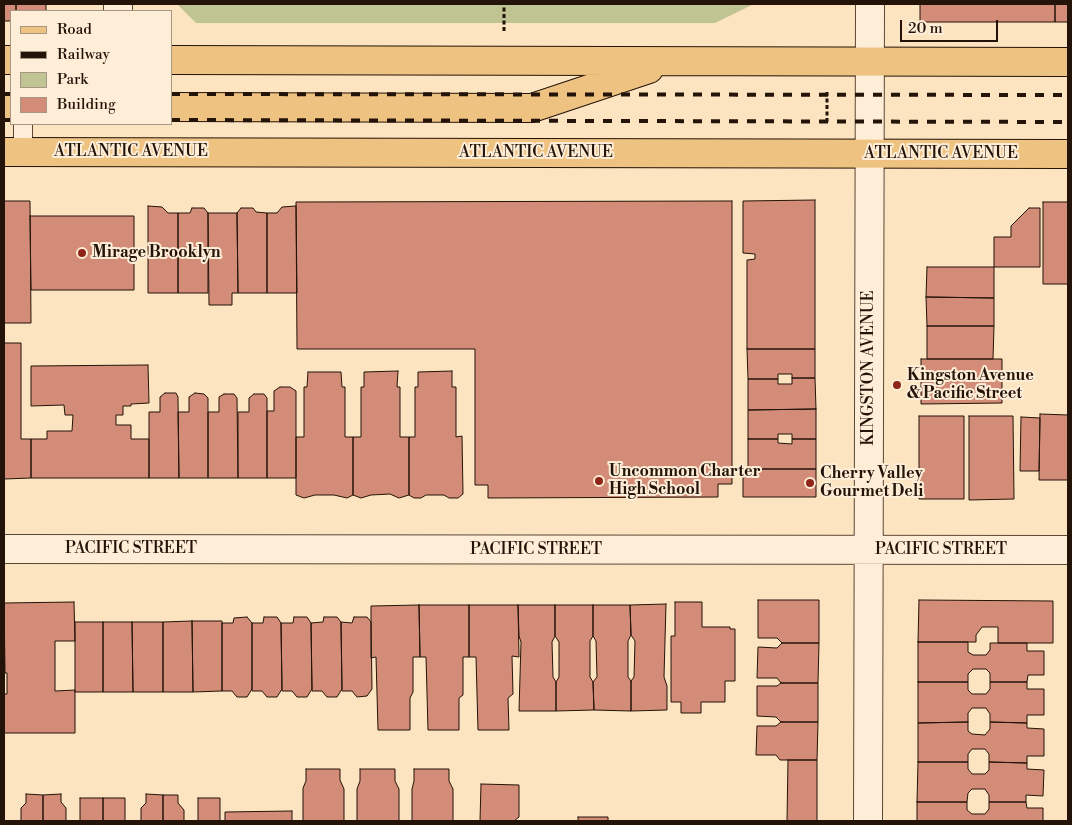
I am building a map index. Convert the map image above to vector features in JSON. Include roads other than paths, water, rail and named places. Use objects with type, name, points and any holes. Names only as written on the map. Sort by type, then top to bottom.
[{"type":"main road","points":[[172,60],[1068,62]]},
{"type":"main road","points":[[172,107],[532,108],[671,61]]},
{"type":"main road","name":"ATLANTIC AVENUE","points":[[13,152],[1068,154]]},
{"type":"street","name":"KINGSTON AVENUE","points":[[868,821],[870,4]]},
{"type":"street","name":"PACIFIC STREET","points":[[4,549],[1068,550]]},
{"type":"lane","points":[[13,152],[23,125]]},
{"type":"railway","points":[[4,94],[10,94]]},
{"type":"railway","points":[[172,94],[1068,95]]},
{"type":"railway","points":[[4,120],[10,120]]},
{"type":"railway","points":[[172,120],[1068,122]]},
{"type":"place","name":"Mirage Brooklyn","points":[[82,253]]},
{"type":"place","name":"Kingston Avenue & Pacific Street","points":[[897,385]]},
{"type":"place","name":"Uncommon Charter High School","points":[[599,481]]},
{"type":"place","name":"Cherry Valley Gourmet Deli","points":[[810,483]]}]
